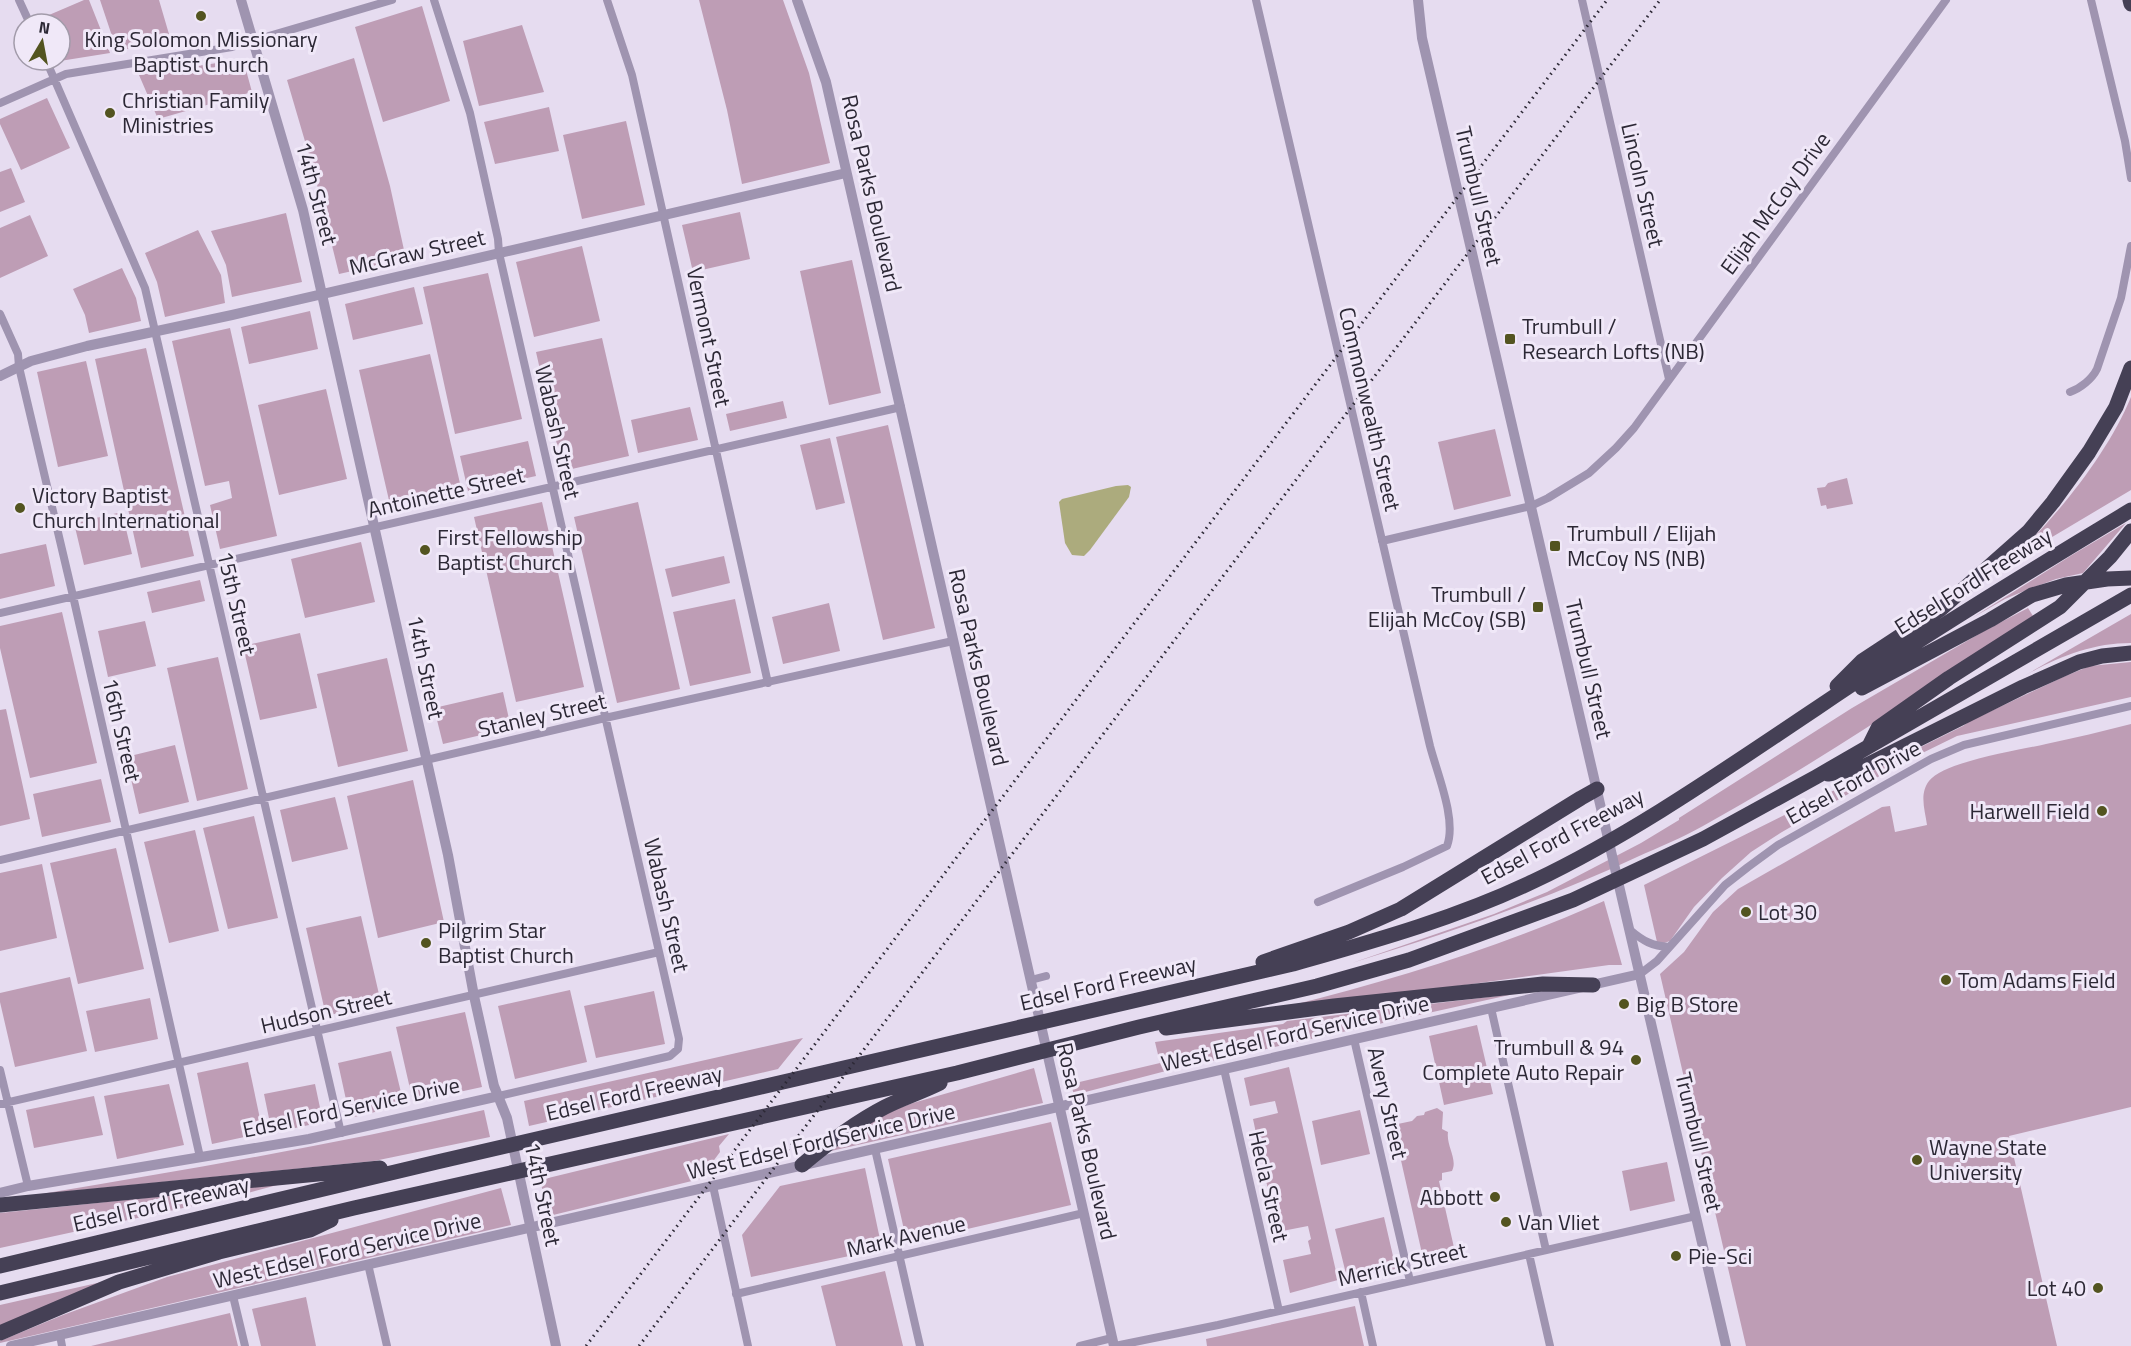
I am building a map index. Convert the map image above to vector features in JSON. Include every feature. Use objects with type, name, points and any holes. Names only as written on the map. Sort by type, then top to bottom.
[{"type":"highway","points":[[1816,708],[1862,661],[1941,609],[2029,531],[2054,502],[2089,452],[2116,407],[2131,368]]},
{"type":"highway","name":"Edsel Ford Freeway","points":[[0,1266],[436,1162],[1293,964],[1367,943],[1500,897],[1594,849],[1675,801],[1955,616],[2131,510]]},
{"type":"highway","points":[[1869,746],[1878,728],[1949,678],[2060,607],[2110,557],[2131,531]]},
{"type":"highway","points":[[1790,726],[1990,620],[2032,595],[2067,585],[2131,578]]},
{"type":"highway","points":[[0,1293],[354,1208],[957,1072],[1317,986],[1408,960],[1573,900],[1703,839],[1816,777],[2131,595]]},
{"type":"highway","points":[[1816,777],[1861,768],[2023,687],[2079,662],[2102,656],[2131,653]]},
{"type":"highway","points":[[1214,981],[1349,932],[1401,909],[1597,789]]},
{"type":"highway","points":[[1139,1027],[1172,1029],[1334,1006],[1543,984],[1593,985]]},
{"type":"highway","points":[[802,1165],[828,1143],[862,1120],[887,1106],[930,1088],[957,1072]]},
{"type":"highway","points":[[0,1205],[436,1162]]},
{"type":"highway","points":[[0,1333],[119,1282],[219,1252],[310,1230],[354,1208]]},
{"type":"street","name":"14th Street","points":[[241,0],[297,183],[448,855],[474,996],[494,1086],[507,1118],[556,1346]]},
{"type":"street","points":[[0,103],[66,74],[232,46],[392,0]]},
{"type":"street","name":"Wabash Street","points":[[434,0],[470,113],[499,253],[677,1030],[678,1049]]},
{"type":"street","name":"Vermont Street","points":[[608,0],[632,75],[768,683]]},
{"type":"street","name":"Rosa Parks Boulevard","points":[[797,0],[826,82],[1051,1076],[1060,1106],[1114,1343]]},
{"type":"street","name":"Commonwealth Street","points":[[1256,0],[1450,826],[1447,846],[1318,902]]},
{"type":"street","name":"Trumbull Street","points":[[1418,0],[1422,38],[1726,1346]]},
{"type":"street","name":"Lincoln Street","points":[[1582,0],[1669,379]]},
{"type":"street","name":"Elijah McCoy Drive","points":[[1531,506],[1558,493],[1589,473],[1634,428],[1946,0]]},
{"type":"street","points":[[2091,0],[2125,141],[2131,178]]},
{"type":"street","name":"15th Street","points":[[51,72],[145,288],[341,1133]]},
{"type":"street","name":"McGraw Street","points":[[0,376],[31,361],[87,346],[846,173]]},
{"type":"street","points":[[2070,392],[2093,376],[2097,369],[2121,298],[2131,246]]},
{"type":"street","name":"16th Street","points":[[0,315],[18,354],[19,367],[200,1157]]},
{"type":"street","name":"Antoinette Street","points":[[0,613],[901,407]]},
{"type":"street","points":[[1382,541],[1531,506]]},
{"type":"street","name":"Stanley Street","points":[[0,860],[605,718],[953,641]]},
{"type":"street","name":"Edsel Ford Drive","points":[[1640,974],[1657,961],[1725,885],[1778,845],[1939,755],[1964,745],[2131,706]]},
{"type":"street","points":[[1630,930],[1644,942],[1669,947]]},
{"type":"street","name":"Hudson Street","points":[[4,1104],[659,951]]},
{"type":"street","name":"West Edsel Ford Service Drive","points":[[11,1346],[61,1340],[368,1264],[1640,974]]},
{"type":"street","points":[[1030,980],[1046,976]]},
{"type":"street","points":[[1491,1008],[1546,1250]]},
{"type":"street","name":"Avery Street","points":[[1354,1039],[1410,1281]]},
{"type":"street","name":"Edsel Ford Service Drive","points":[[0,1193],[28,1186],[341,1133],[670,1056],[678,1049]]},
{"type":"street","name":"Hecla Street","points":[[1224,1069],[1279,1311]]},
{"type":"street","points":[[0,1070],[4,1104],[28,1186]]},
{"type":"street","points":[[875,1149],[920,1346]]},
{"type":"street","points":[[713,1186],[748,1346]]},
{"type":"street","name":"Mark Avenue","points":[[736,1293],[1084,1213]]},
{"type":"street","name":"Merrick Street","points":[[1080,1346],[1114,1343],[1279,1311],[1696,1216]]},
{"type":"street","points":[[1529,1254],[1550,1346]]},
{"type":"street","points":[[368,1264],[387,1346]]},
{"type":"street","points":[[1361,1292],[1373,1346]]},
{"type":"street","points":[[233,1296],[245,1346]]},
{"type":"shaded area","points":[[89,0],[110,53],[72,59],[72,12],[56,12]]},
{"type":"shaded area","points":[[100,0],[159,0],[171,41],[117,51]]},
{"type":"shaded area","points":[[699,0],[783,0],[809,73],[830,163],[742,184],[727,110]]},
{"type":"shaded area","points":[[422,6],[450,101],[383,122],[355,27]]},
{"type":"shaded area","points":[[522,25],[544,92],[479,106],[463,41]]},
{"type":"shaded area","points":[[354,58],[390,186],[406,259],[339,274],[314,172],[287,80]]},
{"type":"shaded area","points":[[243,59],[252,92],[158,119],[139,75]]},
{"type":"shaded area","points":[[47,98],[70,148],[21,170],[0,124],[0,119]]},
{"type":"shaded area","points":[[549,107],[559,151],[495,164],[484,122]]},
{"type":"shaded area","points":[[626,121],[645,205],[582,219],[563,135]]},
{"type":"shaded area","points":[[11,168],[25,202],[0,212],[0,172]]},
{"type":"shaded area","points":[[740,212],[750,259],[693,272],[682,225]]},
{"type":"shaded area","points":[[286,213],[302,282],[232,297],[226,265],[211,231]]},
{"type":"shaded area","points":[[30,215],[48,256],[0,278],[0,228]]},
{"type":"shaded area","points":[[198,230],[221,275],[225,303],[165,317],[157,282],[145,253]]},
{"type":"shaded area","points":[[582,246],[600,321],[534,337],[516,262]]},
{"type":"shaded area","points":[[852,260],[881,393],[829,405],[800,271]]},
{"type":"shaded area","points":[[122,268],[136,298],[141,321],[89,333],[85,315],[73,289]]},
{"type":"shaded area","points":[[488,273],[522,419],[455,434],[423,287]]},
{"type":"shaded area","points":[[414,287],[423,324],[353,340],[345,304]]},
{"type":"shaded area","points":[[310,311],[318,349],[249,364],[241,327]]},
{"type":"shaded area","points":[[230,328],[277,536],[220,549],[210,505],[232,498],[229,481],[205,486],[172,341]]},
{"type":"shaded area","points":[[602,338],[629,456],[563,471],[536,352]]},
{"type":"shaded area","points":[[146,348],[194,556],[141,568],[95,359]]},
{"type":"shaded area","points":[[430,354],[462,492],[391,509],[359,370]]},
{"type":"shaded area","points":[[86,361],[108,456],[58,467],[37,372]]},
{"type":"shaded area","points":[[326,389],[347,479],[279,495],[258,405]]},
{"type":"shaded area","points":[[2131,397],[2131,490],[2017,558],[2015,556],[2065,502],[2096,461]]},
{"type":"shaded area","points":[[783,401],[787,418],[730,431],[726,414]]},
{"type":"shaded area","points":[[690,407],[698,440],[638,453],[631,420]]},
{"type":"shaded area","points":[[888,425],[935,628],[883,640],[836,437]]},
{"type":"shaded area","points":[[1495,429],[1511,496],[1454,510],[1438,442]]},
{"type":"shaded area","points":[[830,438],[845,503],[816,510],[800,445]]},
{"type":"shaded area","points":[[528,441],[536,476],[468,491],[460,456]]},
{"type":"shaded area","points":[[1847,478],[1853,504],[1827,509],[1826,505],[1821,506],[1817,488]]},
{"type":"shaded area","points":[[1128,485],[1131,487],[1129,497],[1090,550],[1084,556],[1072,555],[1065,543],[1059,502],[1062,499]]},
{"type":"shaded area","points":[[542,502],[584,687],[516,702],[474,517]]},
{"type":"shaded area","points":[[638,502],[680,689],[617,703],[574,517]]},
{"type":"shaded area","points":[[122,512],[132,554],[84,565],[74,523]]},
{"type":"shaded area","points":[[2126,523],[2083,573],[2056,579],[2029,589],[2005,599],[1972,618],[2072,555]]},
{"type":"shaded area","points":[[361,542],[375,602],[305,618],[291,559]]},
{"type":"shaded area","points":[[46,544],[55,586],[0,599],[0,554]]},
{"type":"shaded area","points":[[724,556],[730,583],[672,597],[665,569]]},
{"type":"shaded area","points":[[200,580],[205,601],[152,613],[147,592]]},
{"type":"shaded area","points":[[735,599],[751,673],[690,686],[673,612]]},
{"type":"shaded area","points":[[829,603],[840,651],[783,664],[772,617]]},
{"type":"shaded area","points":[[2028,608],[2033,616],[1871,725],[1746,802],[1695,830],[1532,902],[1461,928],[1352,963],[1494,914],[1547,892],[1641,843],[1852,708]]},
{"type":"shaded area","points":[[62,612],[97,763],[30,778],[0,648],[0,626]]},
{"type":"shaded area","points":[[2131,614],[2131,643],[2103,645],[2076,652],[2024,676]]},
{"type":"shaded area","points":[[145,621],[156,666],[108,677],[98,631]]},
{"type":"shaded area","points":[[300,633],[317,708],[260,720],[243,646]]},
{"type":"shaded area","points":[[218,657],[248,789],[197,801],[167,668]]},
{"type":"shaded area","points":[[387,658],[408,751],[338,767],[317,674]]},
{"type":"shaded area","points":[[2131,662],[2131,697],[1957,736],[1904,762],[1782,832],[1751,852],[1722,878],[1694,907],[1670,941],[1657,942],[1644,885],[1970,721],[2063,677],[2090,666]]},
{"type":"shaded area","points":[[503,692],[511,728],[443,744],[434,708]]},
{"type":"shaded area","points":[[6,709],[30,819],[0,826],[0,710]]},
{"type":"shaded area","name":"Wayne State University","points":[[2131,724],[2131,1107],[2009,1136],[2057,1346],[1746,1346],[1660,974],[1684,952],[1713,912],[1738,889],[1882,807],[1890,806],[1895,832],[1927,825],[1924,791],[1929,781],[1938,774],[1984,757]]},
{"type":"shaded area","points":[[175,745],[189,802],[139,814],[126,757]]},
{"type":"shaded area","points":[[101,779],[111,822],[42,837],[33,794]]},
{"type":"shaded area","points":[[413,780],[444,922],[378,938],[347,796]]},
{"type":"shaded area","points":[[335,797],[348,849],[292,862],[280,810]]},
{"type":"shaded area","points":[[254,816],[278,918],[228,929],[203,828]]},
{"type":"shaded area","points":[[195,830],[219,931],[169,943],[144,842]]},
{"type":"shaded area","points":[[116,848],[144,969],[78,984],[50,863]]},
{"type":"shaded area","points":[[42,864],[57,938],[0,951],[0,873]]},
{"type":"shaded area","points":[[1604,901],[1622,965],[1292,1009],[1289,1006],[1369,985],[1488,947]]},
{"type":"shaded area","points":[[361,916],[381,1003],[326,1016],[306,928]]},
{"type":"shaded area","points":[[70,977],[87,1051],[15,1067],[0,993]]},
{"type":"shaded area","points":[[570,990],[587,1062],[515,1079],[498,1006]]},
{"type":"shaded area","points":[[654,991],[665,1044],[596,1058],[584,1006]]},
{"type":"shaded area","points":[[1514,994],[1162,1072],[1074,1095],[1071,1084],[1160,1063],[1155,1042],[1283,1024],[1287,1021]]},
{"type":"shaded area","points":[[150,998],[158,1039],[95,1052],[86,1011]]},
{"type":"shaded area","points":[[465,1012],[482,1087],[413,1102],[396,1027]]},
{"type":"shaded area","points":[[1477,1025],[1493,1094],[1444,1105],[1429,1036]]},
{"type":"shaded area","points":[[803,1038],[778,1069],[529,1126],[524,1101]]},
{"type":"shaded area","points":[[391,1051],[404,1105],[350,1118],[338,1063]]},
{"type":"shaded area","points":[[248,1062],[263,1133],[212,1144],[197,1073]]},
{"type":"shaded area","points":[[1289,1067],[1338,1280],[1290,1293],[1283,1260],[1311,1254],[1308,1241],[1311,1239],[1308,1226],[1277,1232],[1253,1119],[1278,1113],[1275,1101],[1250,1106],[1244,1078]]},
{"type":"shaded area","points":[[1034,1068],[1043,1103],[831,1151],[878,1116],[913,1103]]},
{"type":"shaded area","points":[[169,1084],[184,1145],[117,1159],[104,1096]]},
{"type":"shaded area","points":[[315,1084],[323,1122],[272,1133],[264,1094]]},
{"type":"shaded area","points":[[94,1096],[103,1135],[34,1148],[26,1110]]},
{"type":"shaded area","points":[[1437,1108],[1443,1112],[1442,1129],[1448,1132],[1454,1162],[1452,1171],[1442,1173],[1442,1180],[1439,1181],[1455,1252],[1423,1258],[1393,1125],[1412,1121],[1417,1116]]},
{"type":"shaded area","points":[[484,1110],[490,1137],[374,1161],[41,1194],[319,1145]]},
{"type":"shaded area","points":[[1360,1110],[1370,1154],[1321,1165],[1312,1121]]},
{"type":"shaded area","points":[[1051,1122],[1071,1205],[907,1243],[888,1159]]},
{"type":"shaded area","points":[[729,1134],[719,1146],[720,1152],[700,1179],[549,1216],[540,1180]]},
{"type":"shaded area","points":[[1667,1162],[1675,1201],[1630,1211],[1622,1171]]},
{"type":"shaded area","points":[[865,1168],[882,1249],[751,1277],[742,1235],[780,1186]]},
{"type":"shaded area","points":[[281,1184],[206,1203],[0,1248],[0,1213]]},
{"type":"shaded area","points":[[501,1188],[511,1225],[0,1343],[0,1341],[63,1315],[167,1277]]},
{"type":"shaded area","points":[[1384,1217],[1396,1269],[1347,1278],[1335,1229]]},
{"type":"shaded area","points":[[885,1271],[903,1346],[836,1346],[821,1286]]},
{"type":"shaded area","points":[[128,1276],[0,1329],[0,1305]]},
{"type":"shaded area","points":[[306,1297],[316,1346],[261,1346],[252,1309]]},
{"type":"shaded area","points":[[1355,1306],[1364,1346],[1207,1346],[1206,1339]]},
{"type":"shaded area","points":[[230,1313],[238,1346],[91,1346]]},
{"type":"railway","points":[[586,1346],[1607,0]]},
{"type":"railway","points":[[639,1346],[1660,0]]},
{"type":"place","name":"King Solomon Missionary Baptist Church","points":[[201,16]]},
{"type":"place","name":"Christian Family Ministries","points":[[110,113]]},
{"type":"place","name":"Trumbull / Research Lofts (NB)","points":[[1510,339]]},
{"type":"place","name":"Victory Baptist Church International","points":[[20,508]]},
{"type":"place","name":"Trumbull / Elijah McCoy NS (NB)","points":[[1555,546]]},
{"type":"place","name":"First Fellowship Baptist Church","points":[[425,550]]},
{"type":"place","name":"Trumbull / Elijah McCoy (SB)","points":[[1538,607]]},
{"type":"place","name":"Harwell Field","points":[[2102,811]]},
{"type":"place","name":"Lot 30","points":[[1746,912]]},
{"type":"place","name":"Pilgrim Star Baptist Church","points":[[426,943]]},
{"type":"place","name":"Tom Adams Field","points":[[1946,980]]},
{"type":"place","name":"Big B Store","points":[[1624,1004]]},
{"type":"place","name":"Trumbull & 94 Complete Auto Repair","points":[[1636,1060]]},
{"type":"place","name":"Wayne State University","points":[[1917,1160]]},
{"type":"place","name":"Abbott","points":[[1495,1197]]},
{"type":"place","name":"Van Vliet","points":[[1506,1222]]},
{"type":"place","name":"Pie-Sci","points":[[1676,1256]]},
{"type":"place","name":"Lot 40","points":[[2098,1288]]}]
